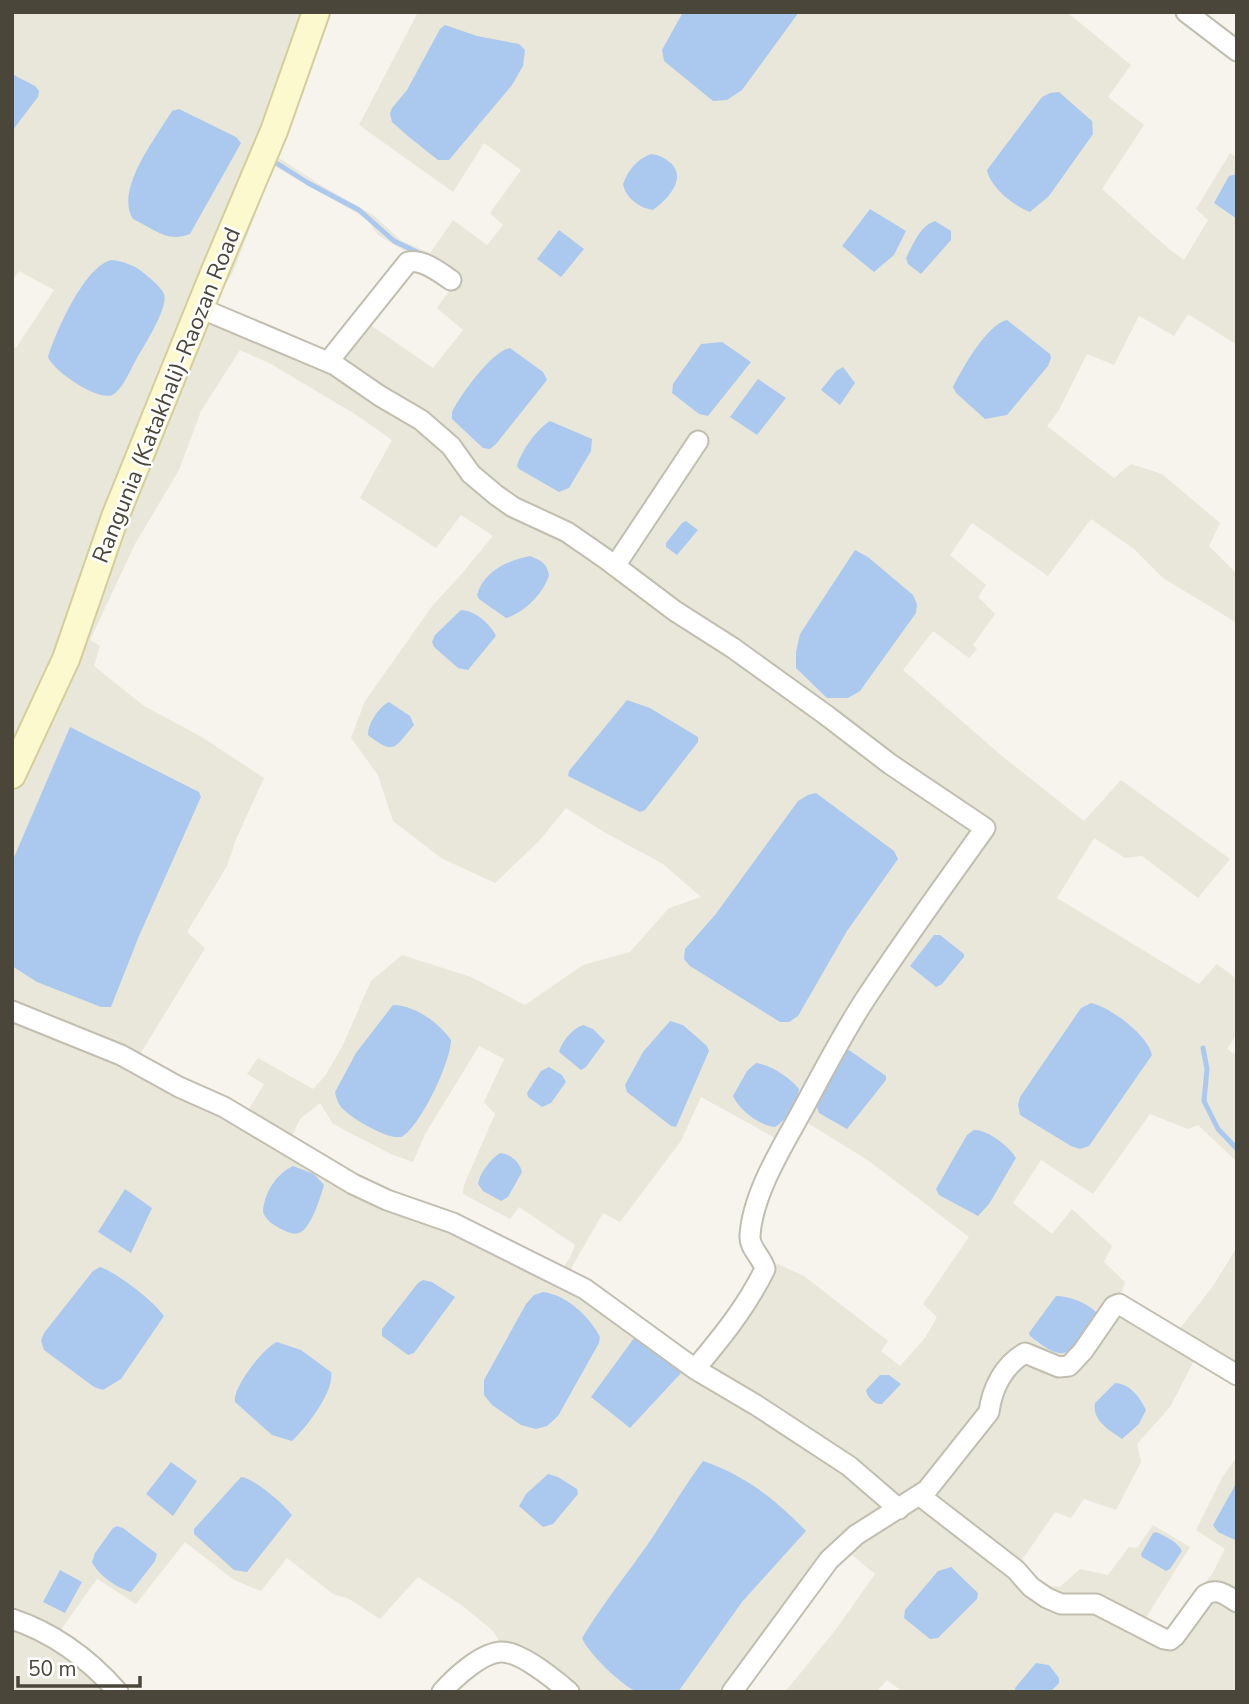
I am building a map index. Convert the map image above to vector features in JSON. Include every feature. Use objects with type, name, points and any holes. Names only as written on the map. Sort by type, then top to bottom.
[{"type":"main road","name":"Rangunia (Katakhali)-Raozan Road","points":[[12,775],[66,659],[115,517],[274,131],[316,12]]},
{"type":"street","points":[[1186,12],[1237,51]]},
{"type":"street","points":[[328,362],[408,262],[414,261],[436,269],[451,280]]},
{"type":"street","points":[[200,308],[328,362],[434,430],[451,446],[471,474],[513,507],[567,532],[675,611],[733,648],[890,764],[985,828],[865,999],[790,1133],[766,1179],[750,1237],[750,1243],[764,1262],[765,1269],[745,1305],[695,1369]]},
{"type":"street","points":[[614,566],[698,441]]},
{"type":"street","points":[[12,1011],[121,1055],[224,1108],[353,1184],[387,1200],[453,1223],[585,1289],[695,1369],[849,1466],[899,1509]]},
{"type":"street","points":[[732,1692],[829,1560],[856,1535],[927,1490],[989,1412],[991,1396],[1014,1360],[1025,1353],[1059,1367],[1069,1366],[1083,1351],[1114,1306],[1119,1304],[1237,1375]]},
{"type":"street","points":[[919,1495],[1016,1570],[1031,1587],[1047,1598],[1061,1604],[1096,1604],[1164,1640],[1175,1636],[1205,1595],[1211,1591],[1219,1591],[1237,1602]]},
{"type":"street","points":[[12,1619],[34,1627],[68,1646],[118,1692]]},
{"type":"street","points":[[442,1692],[462,1672],[484,1658],[500,1652],[514,1654],[569,1692]]},
{"type":"shaded area","points":[[12,12],[325,12],[276,156],[373,215],[402,241],[430,253],[453,220],[487,245],[503,225],[490,213],[521,170],[484,143],[453,192],[359,125],[418,12],[1067,12],[1131,65],[1108,97],[1144,125],[1102,189],[1184,260],[1208,220],[1196,209],[1230,153],[1237,158],[1237,345],[1188,314],[1174,336],[1139,316],[1114,365],[1087,354],[1059,410],[1047,426],[1114,478],[1131,464],[1162,474],[1220,523],[1209,546],[1237,574],[1237,623],[1163,578],[1134,549],[1091,519],[1048,576],[972,523],[950,555],[986,585],[978,597],[995,614],[973,645],[977,649],[969,658],[933,631],[903,670],[1002,756],[1084,821],[1121,780],[1230,859],[1198,898],[1142,856],[1125,858],[1094,838],[1057,898],[1199,984],[1217,964],[1237,979],[1237,1034],[1227,1049],[1237,1056],[1237,1162],[1198,1125],[1188,1129],[1150,1114],[1093,1194],[1041,1160],[1013,1203],[1052,1234],[1072,1209],[1112,1246],[1104,1262],[1125,1282],[1120,1298],[1178,1331],[1213,1286],[1237,1247],[1237,1380],[1197,1355],[1170,1407],[1137,1444],[1141,1462],[1116,1510],[1084,1499],[1071,1518],[1055,1512],[1022,1560],[1030,1572],[1048,1586],[1060,1587],[1080,1569],[1108,1575],[1129,1547],[1137,1548],[1153,1525],[1190,1547],[1145,1619],[1164,1632],[1212,1574],[1225,1549],[1196,1530],[1223,1476],[1237,1457],[1237,1692],[903,1692],[887,1680],[876,1692],[785,1692],[837,1628],[875,1574],[847,1551],[739,1692],[558,1692],[507,1656],[494,1632],[486,1625],[460,1604],[418,1577],[380,1619],[349,1599],[333,1594],[287,1558],[261,1591],[234,1580],[185,1542],[136,1604],[97,1579],[60,1631],[103,1666],[128,1692],[12,1692],[12,346],[16,348],[54,290],[19,271],[12,281]],"holes":[[[274,166],[357,213],[368,221],[378,235],[408,253],[327,356],[214,305],[233,272]],[[415,264],[452,287],[437,308],[463,330],[433,368],[366,322]],[[240,350],[271,364],[358,416],[392,440],[360,498],[436,548],[461,515],[493,536],[433,605],[365,701],[351,738],[378,775],[393,821],[441,858],[495,883],[539,841],[566,808],[663,864],[701,897],[669,908],[630,952],[583,965],[525,1005],[471,977],[402,955],[371,981],[342,1047],[325,1076],[313,1089],[258,1058],[247,1074],[264,1084],[248,1111],[139,1056],[205,948],[187,932],[227,866],[236,839],[264,778],[200,736],[144,706],[94,666],[100,646],[90,640],[135,544],[179,470],[201,411]],[[479,1046],[504,1059],[484,1102],[495,1114],[464,1185],[463,1194],[510,1219],[519,1207],[575,1245],[561,1271],[350,1175],[290,1140],[300,1119],[320,1103],[333,1124],[391,1154],[413,1162],[425,1134]],[[701,1097],[779,1140],[744,1245],[760,1274],[694,1361],[569,1272],[603,1213],[620,1222],[681,1141]],[[803,1120],[869,1161],[969,1237],[923,1304],[937,1317],[925,1338],[900,1366],[881,1351],[888,1341],[804,1276],[773,1262],[755,1242],[768,1184]]]},
{"type":"water","points":[[683,12],[799,12],[742,90],[727,100],[713,101],[664,61],[662,50]]},
{"type":"water","points":[[445,25],[477,36],[519,44],[525,50],[523,66],[512,85],[449,160],[438,160],[392,122],[390,114],[407,90],[440,29]]},
{"type":"water","points":[[12,74],[39,91],[38,97],[12,131]]},
{"type":"water","points":[[1059,92],[1092,121],[1093,134],[1049,196],[1030,212],[1004,195],[993,183],[987,170],[1042,97]]},
{"type":"water","points":[[179,109],[236,137],[241,143],[190,234],[174,237],[161,234],[133,219],[129,207],[129,193],[148,149],[172,111]]},
{"type":"water","points":[[651,154],[667,160],[677,173],[677,180],[670,194],[653,210],[634,201],[623,184],[634,166]]},
{"type":"water","points":[[1237,174],[1237,219],[1214,203],[1229,176]]},
{"type":"water","points":[[870,209],[906,231],[894,255],[874,272],[842,246]]},
{"type":"water","points":[[935,221],[951,231],[951,240],[921,274],[908,264],[906,258],[921,231]]},
{"type":"water","points":[[559,230],[584,249],[561,277],[537,259]]},
{"type":"water","points":[[111,260],[134,266],[141,271],[161,289],[165,300],[155,326],[124,382],[118,391],[108,396],[78,384],[59,370],[48,357],[64,317],[81,287],[101,265]]},
{"type":"water","points":[[1007,320],[1050,354],[1051,358],[1048,366],[1007,415],[985,419],[956,393],[953,387],[983,338],[999,323]]},
{"type":"water","points":[[722,342],[751,362],[708,416],[699,414],[672,393],[673,384],[701,344]]},
{"type":"water","points":[[510,348],[543,372],[547,380],[496,444],[490,449],[483,448],[452,419],[452,412],[486,365]]},
{"type":"water","points":[[843,367],[855,383],[840,405],[821,390],[836,371]]},
{"type":"water","points":[[758,379],[786,398],[757,435],[730,417]]},
{"type":"water","points":[[550,421],[592,439],[591,451],[569,488],[559,492],[517,466],[530,441]]},
{"type":"water","points":[[686,521],[698,530],[677,555],[666,547],[666,543]]},
{"type":"water","points":[[855,550],[868,557],[913,595],[917,604],[916,613],[860,691],[848,698],[827,698],[796,668],[796,652],[800,634]]},
{"type":"water","points":[[530,556],[542,562],[549,575],[543,589],[526,607],[506,618],[479,599],[477,595],[480,587],[498,568]]},
{"type":"water","points":[[461,610],[482,618],[496,636],[468,670],[458,668],[434,647],[432,642],[435,635]]},
{"type":"water","points":[[627,700],[650,708],[698,737],[698,742],[645,810],[640,812],[568,776],[569,771]]},
{"type":"water","points":[[389,702],[410,716],[414,725],[398,744],[389,747],[368,735],[375,716]]},
{"type":"water","points":[[70,727],[199,792],[201,797],[139,936],[111,1007],[101,1007],[37,982],[12,966],[12,862]]},
{"type":"water","points":[[816,793],[894,851],[898,859],[847,931],[798,1016],[789,1022],[780,1022],[690,966],[684,959],[685,949],[715,915],[798,801]]},
{"type":"water","points":[[934,935],[940,935],[964,954],[942,984],[936,987],[910,966]]},
{"type":"water","points":[[1091,1003],[1108,1010],[1127,1023],[1143,1039],[1152,1055],[1089,1146],[1080,1149],[1020,1115],[1018,1105],[1020,1097],[1081,1008]]},
{"type":"water","points":[[393,1005],[410,1008],[426,1016],[451,1040],[450,1050],[434,1092],[410,1130],[398,1137],[381,1133],[353,1117],[341,1107],[335,1092],[356,1053]]},
{"type":"water","points":[[670,1021],[683,1025],[707,1046],[709,1051],[676,1127],[627,1092],[625,1085],[643,1052]]},
{"type":"water","points":[[583,1025],[593,1029],[605,1041],[581,1070],[559,1052],[568,1036]]},
{"type":"water","points":[[849,1050],[886,1076],[886,1080],[847,1129],[819,1113],[816,1104],[843,1052]]},
{"type":"water","points":[[756,1063],[779,1072],[799,1089],[791,1110],[775,1127],[763,1124],[751,1116],[740,1107],[733,1096],[747,1071]]},
{"type":"water","points":[[549,1067],[562,1075],[566,1082],[551,1103],[542,1107],[528,1097],[527,1093],[541,1071]]},
{"type":"water","points":[[974,1130],[998,1139],[1016,1158],[989,1204],[978,1216],[939,1195],[936,1189],[967,1135]]},
{"type":"water","points":[[500,1153],[514,1159],[522,1172],[508,1197],[501,1201],[483,1191],[478,1184],[486,1167]]},
{"type":"water","points":[[293,1166],[314,1174],[324,1185],[308,1225],[295,1234],[274,1225],[263,1212],[272,1185],[281,1174]]},
{"type":"water","points":[[125,1189],[152,1208],[131,1253],[98,1232]]},
{"type":"water","points":[[100,1267],[134,1288],[164,1316],[121,1379],[103,1390],[94,1387],[44,1350],[41,1341],[44,1333],[93,1271]]},
{"type":"water","points":[[423,1280],[432,1282],[455,1297],[414,1353],[408,1355],[382,1336],[382,1329]]},
{"type":"water","points":[[543,1292],[561,1297],[577,1308],[600,1337],[558,1416],[547,1426],[536,1429],[521,1425],[492,1405],[484,1395],[484,1380],[526,1304],[534,1295]]},
{"type":"water","points":[[1056,1296],[1078,1301],[1097,1313],[1082,1338],[1069,1351],[1063,1353],[1044,1347],[1029,1333]]},
{"type":"water","points":[[637,1334],[684,1370],[630,1428],[591,1397]]},
{"type":"water","points":[[277,1342],[301,1350],[331,1372],[329,1389],[324,1399],[292,1441],[272,1435],[235,1402],[238,1387],[250,1369],[271,1345]]},
{"type":"water","points":[[880,1375],[889,1375],[901,1384],[882,1404],[872,1400],[866,1390]]},
{"type":"water","points":[[1115,1383],[1134,1392],[1146,1410],[1139,1424],[1122,1439],[1102,1424],[1095,1409],[1095,1403]]},
{"type":"water","points":[[703,1461],[746,1481],[783,1509],[806,1531],[742,1602],[678,1692],[638,1692],[607,1669],[582,1638]]},
{"type":"water","points":[[171,1462],[197,1481],[173,1516],[146,1494]]},
{"type":"water","points":[[548,1474],[577,1489],[578,1494],[553,1524],[543,1527],[519,1506],[526,1494]]},
{"type":"water","points":[[241,1477],[268,1492],[292,1515],[247,1572],[234,1570],[194,1534],[194,1529]]},
{"type":"water","points":[[1237,1482],[1235,1540],[1218,1532],[1213,1525]]},
{"type":"water","points":[[117,1526],[157,1554],[155,1561],[131,1592],[108,1580],[92,1562],[95,1553]]},
{"type":"water","points":[[1156,1532],[1174,1542],[1182,1551],[1166,1571],[1141,1554]]},
{"type":"water","points":[[951,1567],[978,1593],[977,1599],[938,1638],[930,1639],[904,1618],[905,1610],[938,1571]]},
{"type":"water","points":[[60,1570],[82,1582],[65,1613],[43,1602]]},
{"type":"water","points":[[1036,1663],[1049,1665],[1059,1678],[1059,1683],[1050,1692],[1015,1692],[1015,1688]]},
{"type":"waterway","points":[[278,164],[359,210],[394,241],[421,254]]},
{"type":"waterway","points":[[1203,1048],[1207,1069],[1204,1101],[1218,1129],[1237,1149]]}]
